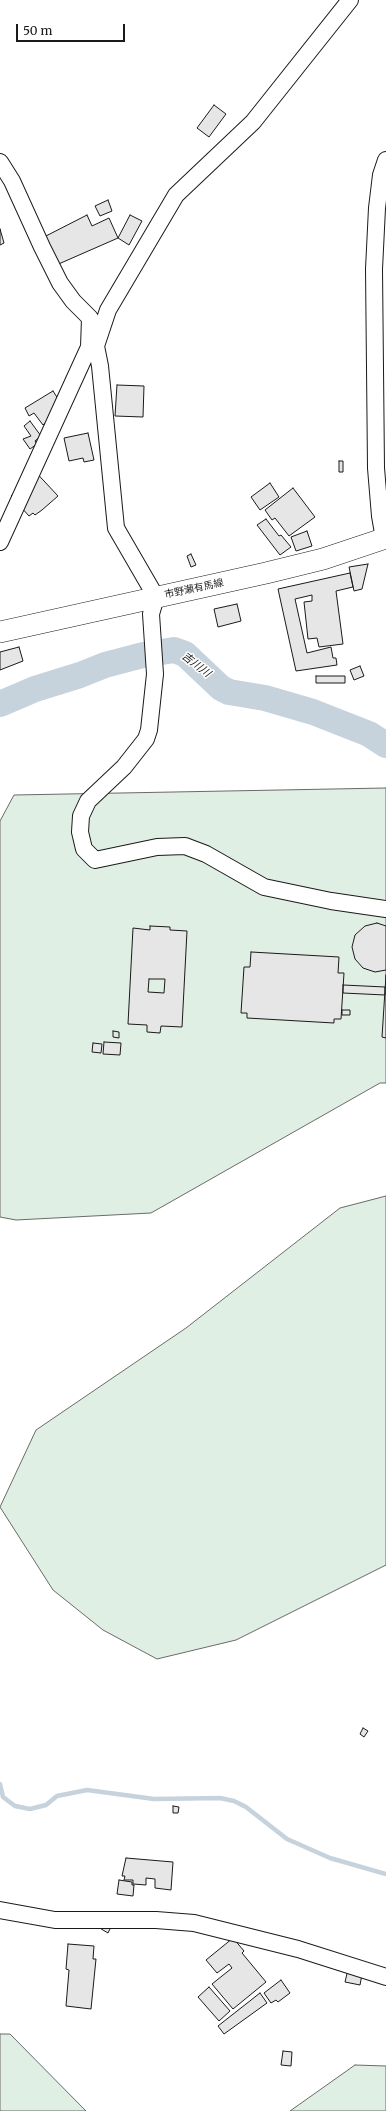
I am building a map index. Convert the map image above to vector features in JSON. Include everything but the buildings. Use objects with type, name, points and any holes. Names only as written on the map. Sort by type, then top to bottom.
[{"type":"main road","name":"市野瀬有馬線","points":[[0,632],[154,605],[323,559],[385,538]]},
{"type":"street","points":[[0,542],[93,347],[108,310],[176,195],[253,122],[350,0]]},
{"type":"street","points":[[385,538],[380,516],[376,468],[374,269],[376,208],[381,175],[386,160]]},
{"type":"street","points":[[0,162],[12,182],[60,283],[73,301],[90,318],[93,347],[100,366],[116,528],[154,605],[155,674],[149,730],[146,739],[124,767],[88,801],[81,816],[80,824],[80,832],[84,850],[95,860],[157,847],[185,846],[206,854],[264,887],[331,901],[386,910]]},
{"type":"street","points":[[0,1910],[55,1920],[116,1922],[156,1920],[194,1923],[298,1949],[386,1977]]},
{"type":"green space","points":[[386,788],[386,1083],[380,1083],[151,1213],[16,1220],[0,1217],[0,821],[14,795]]},
{"type":"green space","points":[[386,1196],[386,1565],[236,1640],[157,1659],[103,1630],[53,1590],[0,1507],[36,1430],[186,1328],[340,1208]]},
{"type":"green space","points":[[0,2034],[10,2034],[86,2111],[0,2111]]},
{"type":"green space","points":[[355,2065],[386,2066],[386,2111],[290,2111]]},
{"type":"waterway","name":"吉川川","points":[[0,704],[35,689],[80,675],[105,665],[143,655],[174,650],[185,654],[221,688],[229,692],[265,698],[313,712],[369,734],[386,745]]},
{"type":"waterway","points":[[0,1784],[3,1797],[15,1806],[30,1809],[46,1805],[57,1796],[87,1790],[154,1799],[220,1798],[234,1801],[246,1807],[287,1839],[330,1858],[386,1874]]}]
